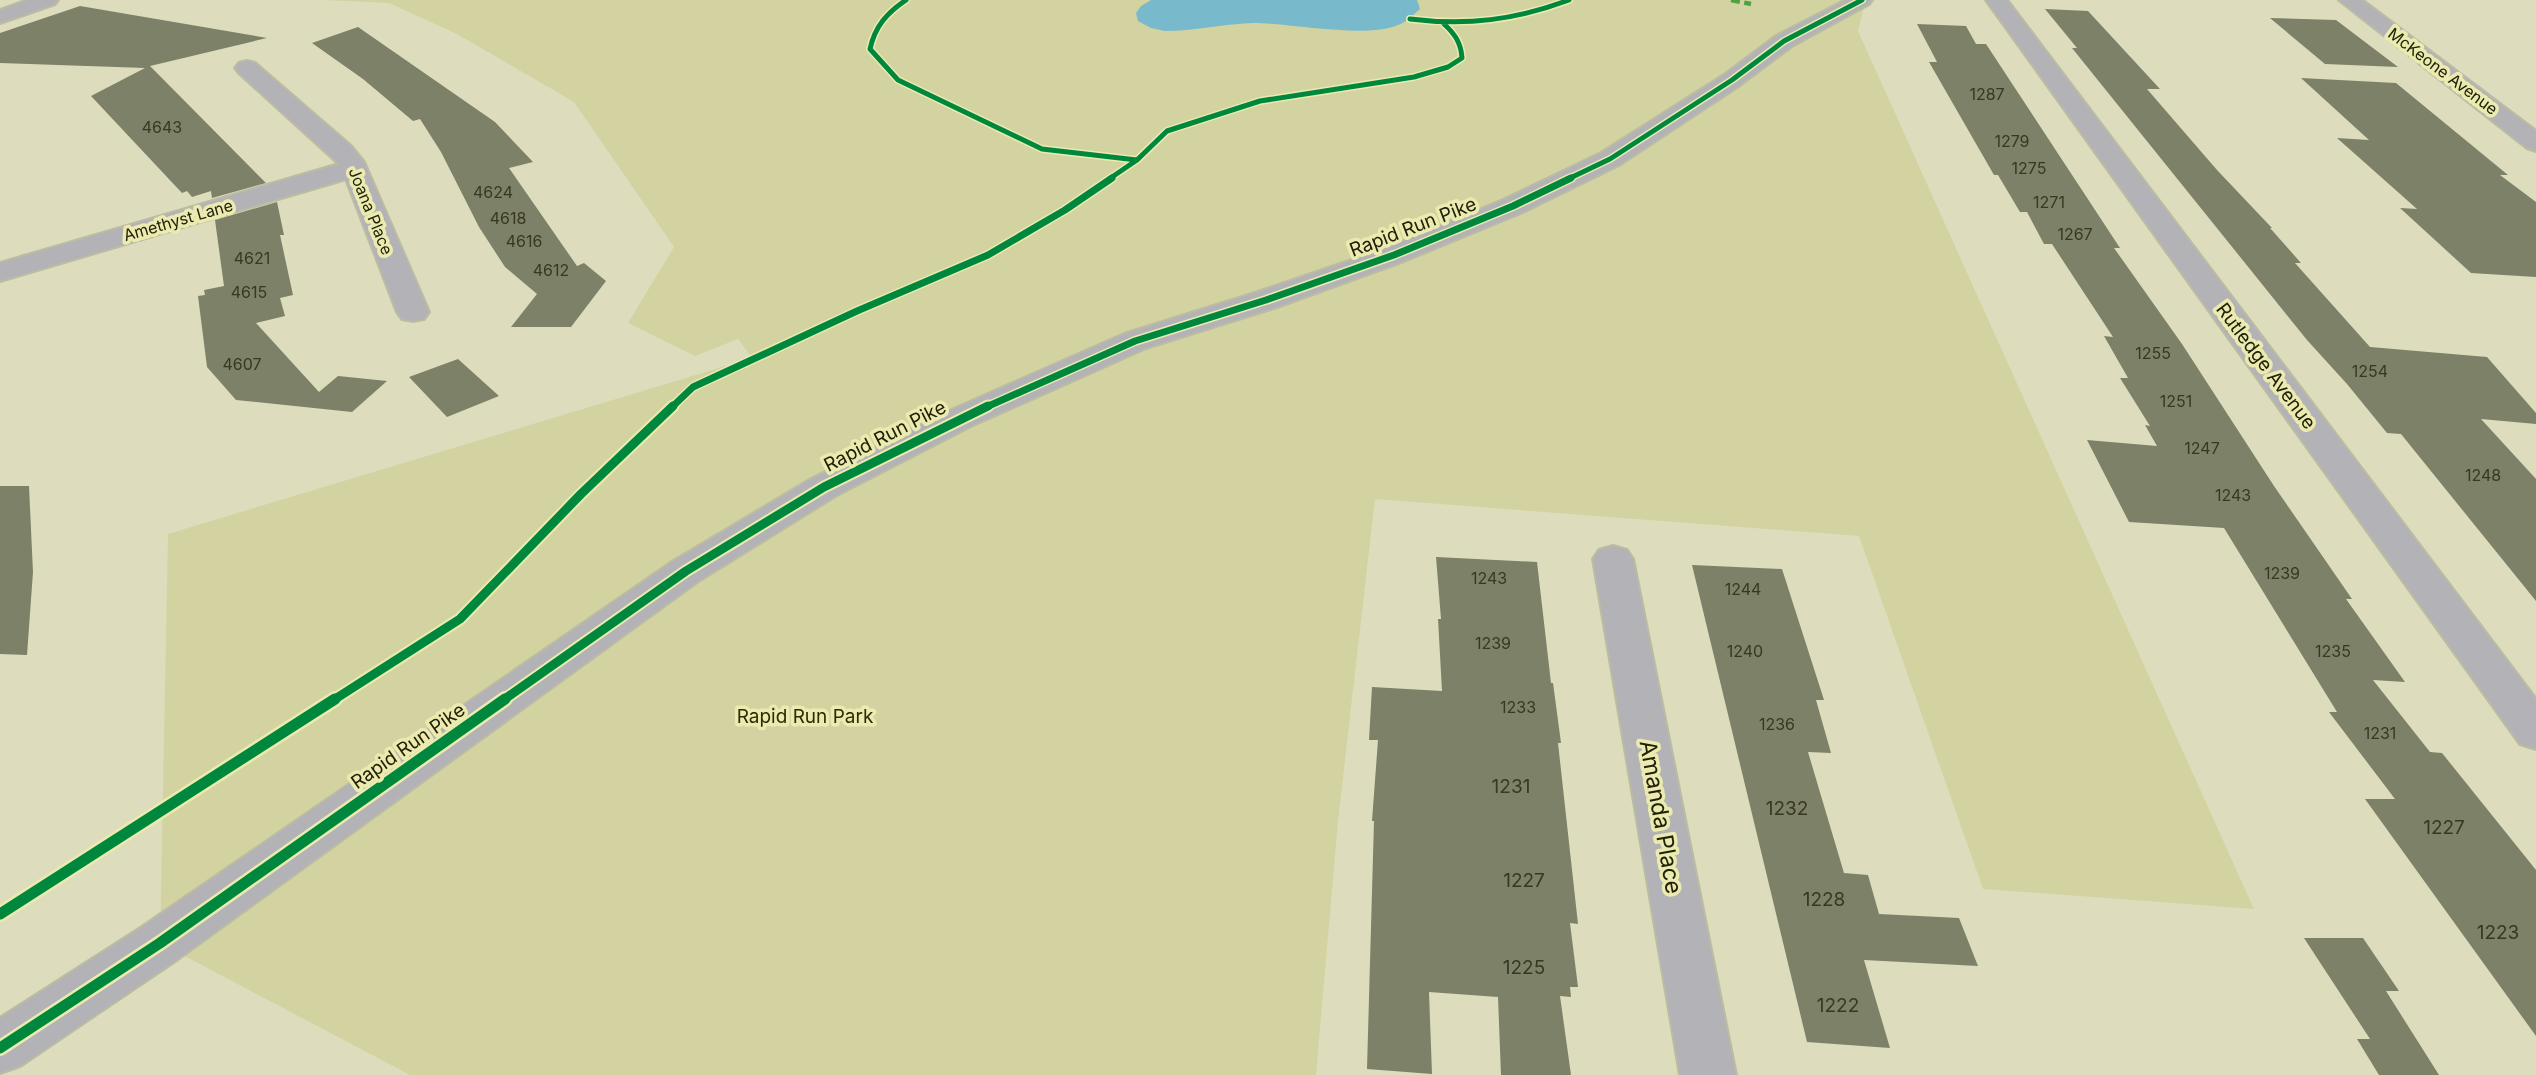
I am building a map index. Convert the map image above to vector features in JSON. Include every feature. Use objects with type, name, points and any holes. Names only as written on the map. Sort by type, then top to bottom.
[{"type":"street","points":[[0,17],[48,0]]},
{"type":"street","name":"Rapid Run Pike","points":[[0,1048],[160,943],[686,570],[824,487],[959,419],[1135,341],[1266,300],[1394,255],[1513,206],[1610,159],[1732,80],[1784,41],[1862,0]]},
{"type":"street","name":"Rutledge Avenue","points":[[1996,0],[2536,732]]},
{"type":"street","name":"McKeone Avenue","points":[[2349,0],[2536,143]]},
{"type":"street","name":"Joana Place","points":[[247,68],[342,151],[355,168],[413,312]]},
{"type":"street","name":"Amethyst Lane","points":[[0,271],[355,168]]},
{"type":"street","name":"Amanda Place","points":[[1613,559],[1708,1075]]},
{"type":"green space","name":"Rapid Run Park","points":[[320,0],[1866,0],[1858,31],[2254,909],[1983,889],[1859,536],[1375,499],[1338,821],[1316,1075],[410,1075],[160,943],[168,534],[752,358],[738,339],[695,356],[628,323],[674,247],[574,102],[457,34],[389,3]]},
{"type":"water","points":[[1151,0],[1417,0],[1420,9],[1401,24],[1367,31],[1252,23],[1165,31],[1138,21],[1136,13]]},
{"type":"building","points":[[80,6],[267,38],[150,66],[266,183],[212,198],[211,191],[192,197],[187,191],[182,193],[91,96],[145,68],[0,63],[0,33]]},
{"type":"building","points":[[2045,9],[2088,11],[2160,89],[2147,89],[2217,170],[2272,228],[2301,263],[2295,263],[2370,347],[2487,357],[2536,413],[2536,424],[2481,419],[2536,479],[2536,601],[2401,434],[2387,433],[2307,340],[2072,48],[2077,48]]},
{"type":"building","points":[[2270,18],[2336,20],[2398,67],[2325,64]]},
{"type":"building","points":[[1917,24],[1966,26],[1976,44],[1986,44],[2120,248],[2114,248],[2182,344],[2274,486],[2352,599],[2346,599],[2405,682],[2373,680],[2430,752],[2442,753],[2536,870],[2536,1036],[2365,799],[2395,799],[2329,712],[2337,712],[2224,528],[2129,522],[2087,440],[2157,446],[2145,425],[2150,426],[2120,378],[2128,378],[2104,336],[2113,337],[2052,244],[2044,244],[2027,212],[2020,212],[1998,175],[1994,175],[1929,62],[1937,62]]},
{"type":"building","points":[[358,27],[495,122],[533,162],[509,168],[577,266],[584,263],[606,281],[571,327],[511,327],[537,294],[505,267],[479,227],[441,152],[420,119],[413,121],[363,79],[312,43]]},
{"type":"building","points":[[2301,78],[2396,83],[2508,175],[2500,175],[2536,202],[2536,277],[2471,273],[2400,208],[2417,209],[2337,138],[2369,140]]},
{"type":"building","points":[[277,202],[284,235],[280,235],[293,295],[280,298],[285,316],[256,323],[319,392],[338,376],[387,381],[352,412],[236,400],[207,367],[198,296],[205,295],[204,290],[224,286],[215,220]]},
{"type":"building","points":[[458,359],[499,396],[447,417],[409,377]]},
{"type":"building","points":[[0,486],[29,486],[33,572],[27,655],[0,654]]},
{"type":"building","points":[[1436,557],[1537,562],[1561,743],[1558,743],[1578,924],[1570,923],[1578,987],[1570,987],[1571,997],[1560,996],[1571,1075],[1501,1075],[1498,997],[1429,992],[1432,1074],[1367,1069],[1372,821],[1378,740],[1369,740],[1372,687],[1442,691],[1438,619],[1441,619]]},
{"type":"building","points":[[1692,565],[1782,569],[1824,700],[1816,700],[1831,753],[1808,752],[1844,873],[1868,875],[1879,914],[1959,918],[1978,966],[1864,960],[1890,1048],[1807,1042]]},
{"type":"building","points":[[2304,938],[2363,938],[2399,991],[2386,991],[2439,1075],[2379,1075],[2357,1039],[2370,1039]]},
{"type":"marked path","points":[[1731,0],[1751,4]]},
{"type":"cycle path","points":[[906,0],[882,20],[870,49],[898,80],[1042,149],[1137,160]]},
{"type":"cycle path","points":[[1410,19],[1451,23],[1491,21],[1530,14],[1569,0]]},
{"type":"cycle path","points":[[0,1048],[160,943],[686,571],[824,487],[959,419],[1135,341],[1266,300],[1394,255],[1513,206],[1610,159],[1732,80],[1784,41],[1862,0]]},
{"type":"cycle path","points":[[0,914],[460,619],[581,494],[693,387],[857,311],[988,255],[1065,210],[1137,160],[1167,131],[1260,101],[1414,77],[1448,67],[1462,58],[1462,52],[1458,39],[1444,24]]}]
